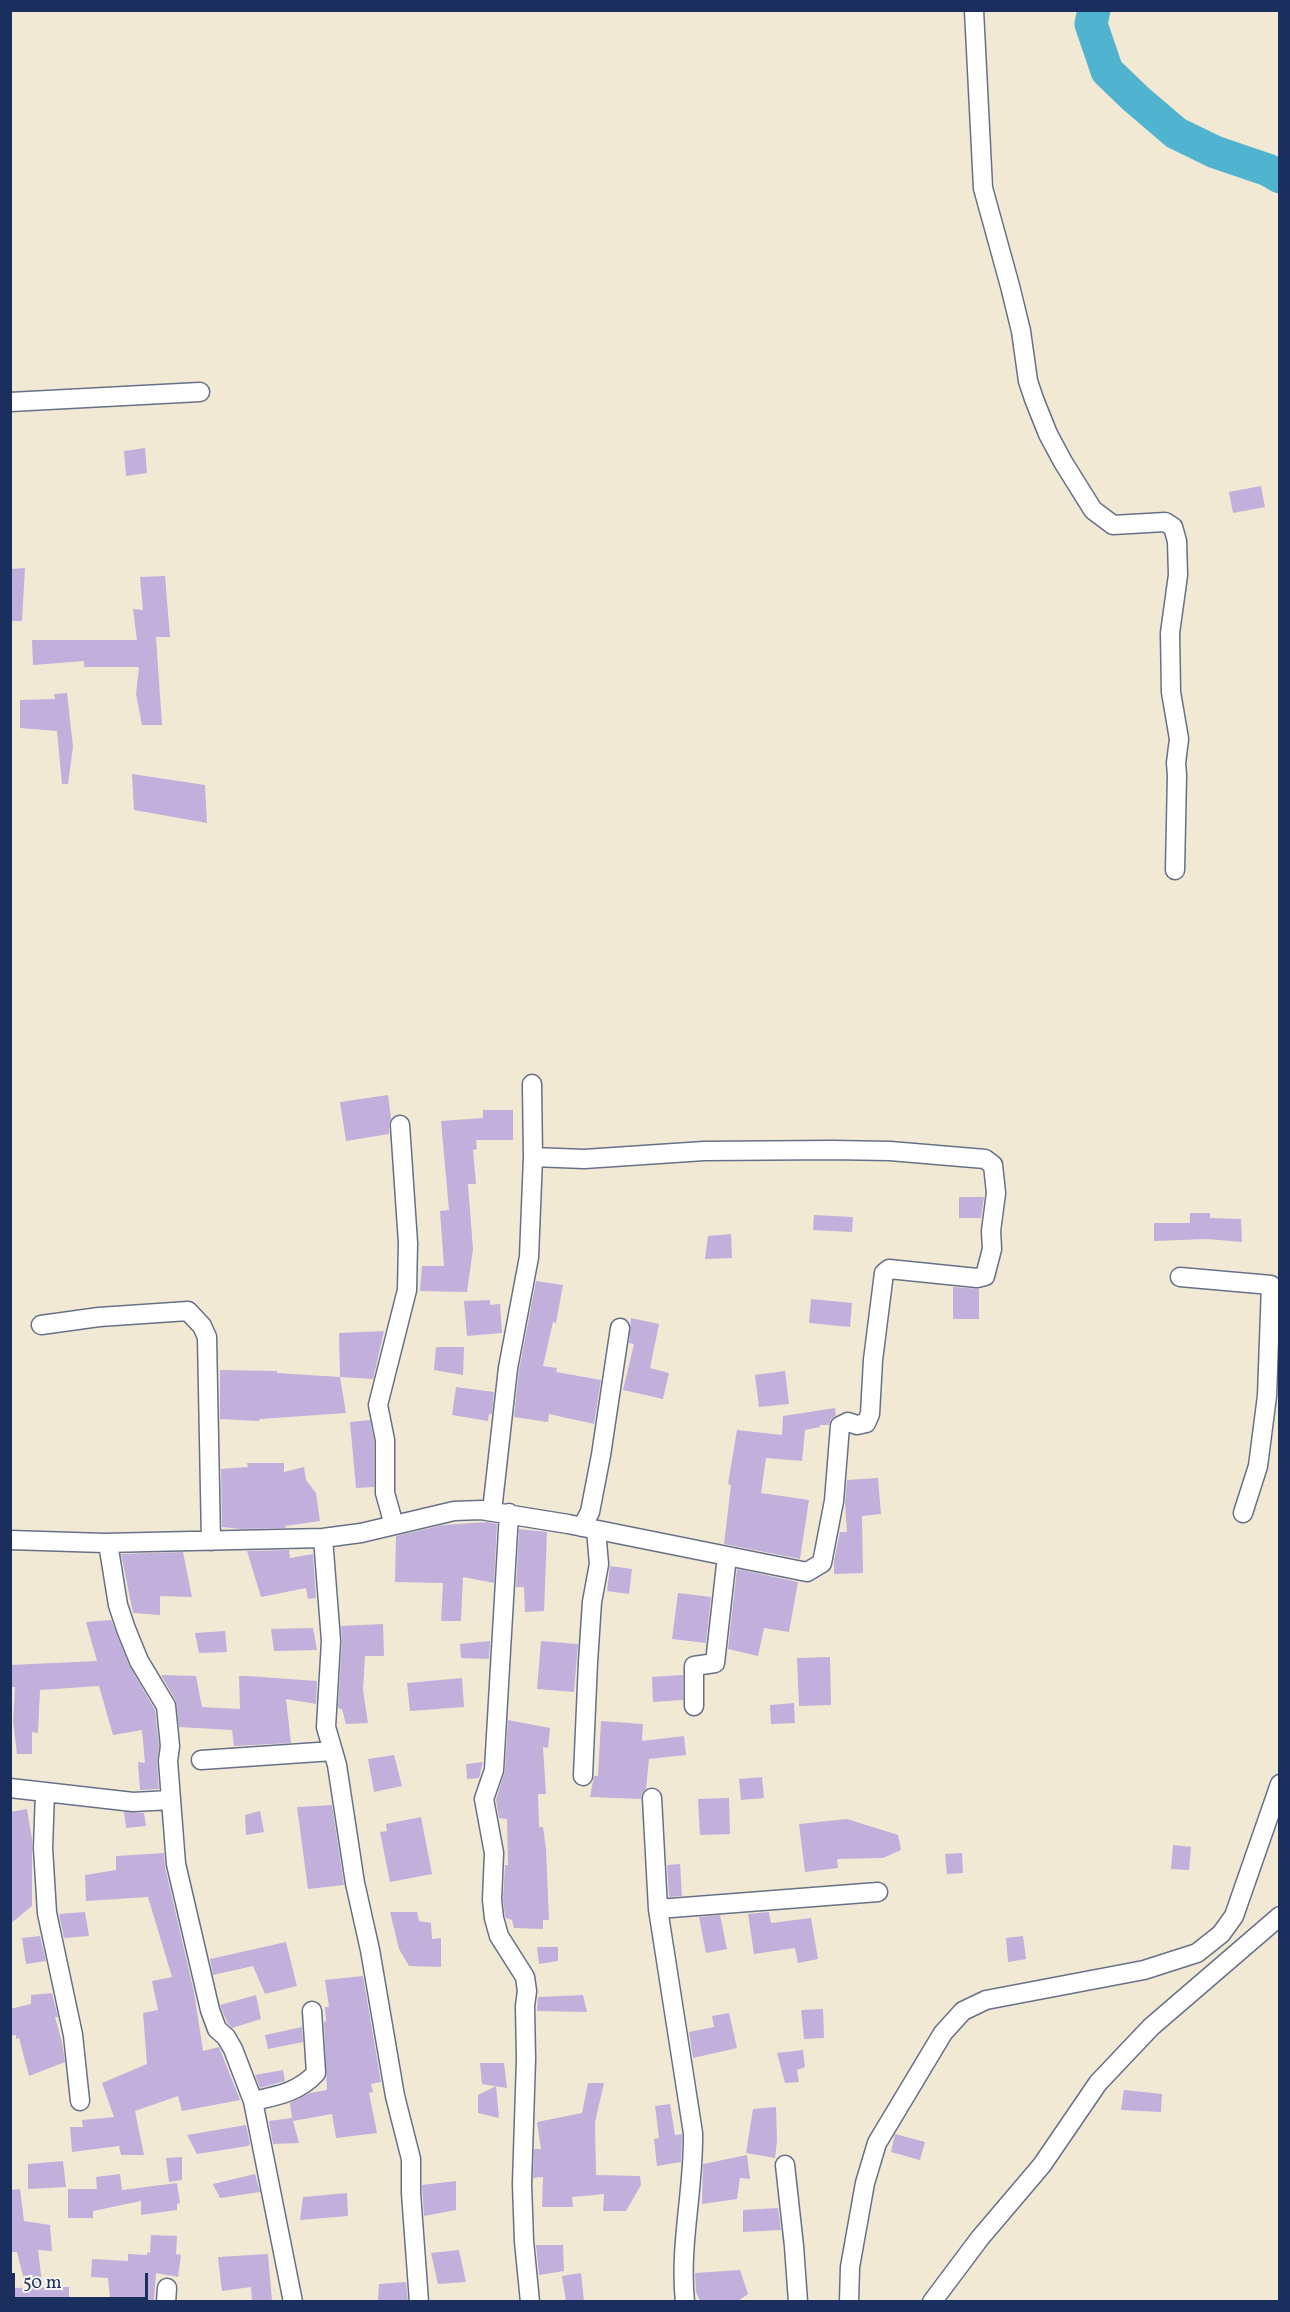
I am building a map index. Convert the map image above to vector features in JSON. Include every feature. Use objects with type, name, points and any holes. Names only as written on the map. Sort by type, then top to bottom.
[{"type":"street","points":[[974,10],[983,188],[1021,331],[1028,381],[1034,399],[1048,434],[1093,510],[1113,525],[1165,522],[1173,527],[1177,541],[1178,575],[1170,633],[1171,692],[1179,738],[1176,763],[1175,870]]},
{"type":"street","points":[[10,402],[200,392]]},
{"type":"street","points":[[530,2301],[524,2241],[522,2184],[527,1991],[525,1977],[499,1936],[494,1918],[492,1899],[494,1853],[484,1799],[494,1770],[500,1512],[508,1368],[529,1257],[533,1157],[532,1084]]},
{"type":"street","points":[[394,1525],[385,1493],[385,1440],[378,1405],[407,1290],[408,1243],[400,1125]]},
{"type":"street","points":[[10,1540],[108,1543],[323,1538],[361,1533],[454,1512],[500,1512],[807,1572],[822,1563],[834,1502],[840,1426],[848,1422],[857,1425],[866,1423],[870,1414],[873,1360],[884,1273],[889,1269],[977,1278],[985,1276],[992,1249],[991,1232],[996,1193],[993,1166],[985,1159],[884,1151],[704,1151],[584,1160],[533,1157]]},
{"type":"street","points":[[1180,1277],[1275,1285],[1258,1466],[1243,1513]]},
{"type":"street","points":[[41,1325],[99,1317],[188,1311],[202,1326],[207,1337],[212,1541]]},
{"type":"street","points":[[583,1776],[592,1602],[599,1564],[589,1528],[590,1512],[620,1328]]},
{"type":"street","points":[[323,1538],[330,1641],[326,1727],[337,1765],[355,1883],[370,1950],[394,2096],[411,2159],[411,2193],[419,2301]]},
{"type":"street","points":[[108,1543],[118,1605],[126,1629],[139,1661],[166,1706],[176,1864],[206,1997],[217,2029],[226,2037],[233,2049],[253,2101],[293,2301]]},
{"type":"street","points":[[694,1707],[694,1666],[715,1663],[727,1556]]},
{"type":"street","points":[[201,1760],[333,1751]]},
{"type":"street","points":[[849,2301],[850,2267],[863,2193],[877,2143],[943,2033],[963,2011],[986,2000],[1144,1970],[1197,1953],[1221,1934],[1234,1916],[1280,1784]]},
{"type":"street","points":[[10,1788],[133,1802],[171,1800]]},
{"type":"street","points":[[45,1792],[43,1848],[47,1913],[74,2036],[80,2101]]},
{"type":"street","points":[[652,1798],[658,1909],[693,2133],[693,2167],[687,2201],[682,2267],[685,2301]]},
{"type":"street","points":[[658,1909],[879,1892]]},
{"type":"street","points":[[932,2301],[980,2238],[1042,2165],[1098,2083],[1151,2027],[1280,1916]]},
{"type":"street","points":[[1221,1934],[1234,1955]]},
{"type":"street","points":[[253,2101],[281,2096],[302,2087],[316,2073],[312,2011]]},
{"type":"street","points":[[784,2165],[798,2301]]},
{"type":"building","points":[[145,448],[147,473],[126,476],[124,451]]},
{"type":"building","points":[[1261,486],[1265,507],[1233,513],[1229,492]]},
{"type":"building","points":[[25,568],[22,621],[10,621],[10,569]]},
{"type":"building","points":[[165,576],[170,637],[156,637],[162,725],[142,725],[136,694],[139,667],[84,667],[84,661],[33,665],[32,640],[137,640],[133,609],[143,610],[140,577]]},
{"type":"building","points":[[67,693],[73,747],[68,784],[62,784],[57,731],[20,728],[20,700],[55,699],[54,694]]},
{"type":"building","points":[[132,774],[205,785],[207,823],[134,810]]},
{"type":"building","points":[[388,1095],[391,1118],[389,1134],[346,1141],[340,1102]]},
{"type":"building","points":[[483,1110],[513,1110],[513,1140],[476,1140],[477,1149],[473,1150],[476,1184],[468,1184],[473,1249],[467,1292],[420,1291],[422,1266],[444,1266],[440,1211],[449,1210],[441,1121],[483,1118]]},
{"type":"building","points":[[959,1197],[984,1197],[981,1218],[959,1218]]},
{"type":"building","points":[[1190,1213],[1210,1213],[1210,1218],[1241,1219],[1242,1242],[1207,1239],[1154,1241],[1154,1223],[1190,1223]]},
{"type":"building","points":[[814,1215],[853,1217],[852,1232],[813,1230]]},
{"type":"building","points":[[731,1234],[732,1258],[705,1259],[708,1236]]},
{"type":"building","points":[[536,1281],[563,1285],[556,1323],[553,1322],[543,1366],[557,1368],[556,1372],[601,1380],[594,1424],[549,1414],[548,1422],[514,1417],[519,1370]]},
{"type":"building","points":[[953,1287],[979,1289],[979,1319],[953,1319]]},
{"type":"building","points":[[811,1299],[852,1303],[850,1327],[809,1323]]},
{"type":"building","points":[[490,1300],[490,1305],[500,1304],[502,1333],[467,1336],[464,1301]]},
{"type":"building","points":[[631,1318],[659,1324],[650,1368],[669,1373],[663,1399],[623,1390],[634,1344],[629,1343]]},
{"type":"building","points":[[384,1331],[373,1379],[340,1377],[339,1333]]},
{"type":"building","points":[[436,1347],[464,1347],[463,1375],[434,1370]]},
{"type":"building","points":[[220,1370],[277,1371],[277,1373],[340,1377],[346,1413],[260,1419],[259,1421],[220,1419]]},
{"type":"building","points":[[785,1371],[789,1404],[759,1407],[755,1375]]},
{"type":"building","points":[[456,1387],[494,1392],[492,1414],[489,1414],[488,1421],[452,1415]]},
{"type":"building","points":[[835,1408],[836,1415],[831,1419],[829,1425],[820,1425],[820,1427],[805,1430],[802,1461],[766,1458],[761,1493],[809,1500],[800,1559],[724,1544],[731,1485],[728,1484],[737,1430],[782,1435],[783,1416]]},
{"type":"building","points":[[370,1420],[374,1441],[374,1487],[356,1488],[350,1422]]},
{"type":"building","points":[[247,1463],[284,1463],[284,1472],[304,1467],[306,1480],[316,1493],[320,1521],[285,1526],[286,1528],[222,1527],[221,1469],[248,1467]]},
{"type":"building","points":[[878,1478],[881,1514],[862,1516],[863,1573],[834,1574],[834,1561],[840,1532],[847,1532],[845,1503],[847,1480]]},
{"type":"building","points":[[487,1522],[497,1524],[494,1583],[463,1577],[461,1621],[441,1621],[443,1583],[395,1582],[396,1536],[443,1525]]},
{"type":"building","points":[[519,1529],[547,1532],[544,1611],[525,1612],[524,1587],[516,1587]]},
{"type":"building","points":[[289,1550],[290,1558],[313,1554],[316,1598],[308,1599],[306,1588],[261,1597],[247,1551]]},
{"type":"building","points":[[183,1552],[192,1597],[160,1596],[160,1615],[133,1613],[121,1554]]},
{"type":"building","points":[[610,1566],[632,1569],[629,1594],[607,1591]]},
{"type":"building","points":[[737,1569],[798,1582],[789,1632],[764,1628],[758,1656],[728,1649]]},
{"type":"building","points":[[678,1593],[711,1597],[706,1643],[672,1639]]},
{"type":"building","points":[[111,1620],[129,1665],[155,1710],[159,1746],[157,1762],[159,1789],[140,1790],[138,1762],[145,1763],[142,1730],[113,1735],[99,1686],[40,1690],[38,1733],[32,1732],[32,1754],[17,1754],[13,1722],[15,1687],[10,1687],[10,1665],[97,1661],[86,1622]]},
{"type":"building","points":[[383,1624],[384,1656],[365,1656],[363,1690],[368,1723],[346,1724],[342,1709],[338,1708],[341,1626]]},
{"type":"building","points":[[313,1628],[317,1650],[274,1651],[271,1629]]},
{"type":"building","points":[[225,1631],[227,1652],[199,1653],[195,1633]]},
{"type":"building","points":[[490,1641],[489,1659],[461,1658],[460,1644]]},
{"type":"building","points":[[541,1641],[578,1644],[574,1692],[537,1689]]},
{"type":"building","points":[[830,1657],[831,1705],[799,1706],[797,1658]]},
{"type":"building","points":[[161,1675],[196,1676],[202,1707],[240,1709],[239,1676],[317,1681],[316,1704],[286,1699],[291,1743],[234,1746],[232,1730],[179,1727],[176,1701]]},
{"type":"building","points":[[683,1675],[683,1700],[653,1702],[652,1677]]},
{"type":"building","points":[[462,1678],[464,1707],[410,1711],[407,1683]]},
{"type":"building","points":[[794,1703],[795,1723],[771,1724],[770,1705]]},
{"type":"building","points":[[508,1720],[550,1728],[548,1748],[543,1747],[546,1794],[538,1794],[539,1827],[543,1827],[546,1849],[549,1920],[543,1920],[543,1929],[514,1928],[512,1920],[505,1916],[503,1900],[505,1865],[508,1865],[507,1819],[499,1818],[496,1800],[505,1771]]},
{"type":"building","points":[[601,1721],[643,1724],[642,1741],[684,1736],[686,1755],[649,1759],[646,1789],[641,1799],[590,1797],[594,1776],[598,1776]]},
{"type":"building","points":[[394,1755],[402,1786],[374,1792],[368,1759]]},
{"type":"building","points":[[483,1762],[479,1778],[467,1779],[466,1764]]},
{"type":"building","points":[[762,1777],[764,1798],[741,1800],[739,1779]]},
{"type":"building","points":[[729,1798],[730,1834],[700,1835],[698,1799]]},
{"type":"building","points":[[332,1805],[344,1885],[308,1889],[297,1807]]},
{"type":"building","points":[[27,1809],[32,1839],[32,1906],[10,1924],[10,1812]]},
{"type":"building","points":[[260,1811],[264,1832],[246,1835],[245,1815]]},
{"type":"building","points":[[124,1812],[144,1813],[146,1826],[126,1828]]},
{"type":"building","points":[[421,1817],[432,1874],[390,1882],[380,1832],[387,1831],[386,1824]]},
{"type":"building","points":[[847,1819],[898,1835],[901,1850],[883,1858],[837,1859],[838,1868],[805,1872],[799,1824]]},
{"type":"building","points":[[1173,1845],[1191,1847],[1189,1870],[1171,1869]]},
{"type":"building","points":[[164,1853],[165,1867],[194,1992],[203,2051],[219,2047],[240,2100],[182,2111],[178,2096],[135,2111],[144,2155],[121,2155],[119,2146],[72,2152],[70,2127],[83,2127],[82,2120],[114,2117],[102,2083],[147,2064],[143,2013],[158,2010],[152,1981],[172,1977],[148,1897],[86,1901],[85,1875],[116,1870],[116,1856]]},
{"type":"building","points":[[962,1853],[963,1873],[947,1874],[945,1854]]},
{"type":"building","points":[[680,1864],[682,1896],[669,1897],[667,1865]]},
{"type":"building","points":[[85,1912],[89,1936],[64,1938],[59,1914]]},
{"type":"building","points":[[390,1912],[417,1912],[419,1921],[431,1923],[432,1939],[441,1938],[441,1967],[409,1966],[399,1949]]},
{"type":"building","points":[[769,1912],[771,1923],[811,1918],[818,1959],[798,1963],[795,1948],[754,1954],[748,1914]]},
{"type":"building","points":[[720,1915],[727,1949],[706,1953],[699,1917]]},
{"type":"building","points":[[40,1936],[46,1961],[26,1964],[22,1938]]},
{"type":"building","points":[[1023,1936],[1026,1959],[1008,1962],[1006,1938]]},
{"type":"building","points":[[286,1942],[297,1986],[265,1994],[253,1966],[213,1975],[210,1959]]},
{"type":"building","points":[[537,1947],[558,1947],[558,1961],[539,1964]]},
{"type":"building","points":[[363,1976],[381,2082],[371,2084],[373,2092],[369,2093],[377,2133],[336,2138],[332,2114],[293,2121],[299,2143],[273,2144],[269,2121],[292,2118],[290,2103],[310,2093],[327,2090],[324,2022],[326,2021],[325,2007],[329,2007],[325,1980]]},
{"type":"building","points":[[52,1993],[65,2062],[29,2076],[19,2038],[16,2039],[16,2035],[10,2035],[10,2009],[31,2004],[31,1995]]},
{"type":"building","points":[[256,1995],[261,2019],[232,2028],[220,2005]]},
{"type":"building","points":[[583,1995],[587,2012],[537,2011],[538,1997]]},
{"type":"building","points":[[823,2009],[824,2038],[804,2039],[801,2010]]},
{"type":"building","points":[[729,2013],[737,2048],[693,2058],[689,2032],[714,2027],[712,2016]]},
{"type":"building","points":[[302,2027],[303,2042],[268,2049],[265,2035]]},
{"type":"building","points":[[803,2050],[805,2067],[797,2070],[799,2082],[785,2083],[777,2053]]},
{"type":"building","points":[[480,2063],[504,2063],[507,2088],[482,2084]]},
{"type":"building","points":[[283,2070],[285,2081],[260,2088],[255,2075]]},
{"type":"building","points":[[588,2083],[604,2083],[595,2122],[596,2175],[640,2176],[641,2185],[626,2211],[603,2211],[604,2194],[572,2197],[573,2207],[542,2207],[543,2177],[533,2178],[534,2149],[541,2149],[537,2122],[582,2113]]},
{"type":"building","points":[[496,2086],[499,2118],[478,2113],[478,2095]]},
{"type":"building","points":[[1124,2090],[1162,2094],[1161,2112],[1121,2110]]},
{"type":"building","points":[[670,2104],[675,2135],[682,2134],[681,2162],[657,2166],[654,2139],[659,2138],[655,2106]]},
{"type":"building","points":[[776,2107],[775,2158],[746,2153],[753,2109]]},
{"type":"building","points":[[246,2125],[250,2144],[248,2146],[197,2154],[187,2135]]},
{"type":"building","points":[[895,2134],[925,2142],[920,2160],[891,2152]]},
{"type":"building","points":[[747,2155],[750,2179],[740,2178],[737,2199],[702,2204],[703,2164]]},
{"type":"building","points":[[182,2157],[182,2180],[169,2182],[166,2158]]},
{"type":"building","points":[[63,2161],[66,2187],[28,2189],[28,2164]]},
{"type":"building","points":[[120,2174],[122,2190],[177,2183],[180,2203],[177,2204],[177,2210],[141,2215],[141,2201],[93,2211],[93,2218],[68,2218],[68,2189],[97,2189],[96,2177]]},
{"type":"building","points":[[255,2174],[260,2192],[220,2198],[213,2184]]},
{"type":"building","points":[[456,2181],[456,2210],[424,2216],[422,2185]]},
{"type":"building","points":[[20,2189],[24,2221],[50,2225],[52,2251],[38,2250],[42,2283],[25,2284],[17,2252],[10,2252],[10,2190]]},
{"type":"building","points":[[347,2193],[348,2216],[300,2220],[303,2197]]},
{"type":"building","points":[[778,2208],[781,2230],[743,2232],[743,2210]]},
{"type":"building","points":[[151,2235],[177,2236],[176,2254],[181,2255],[178,2277],[156,2273],[154,2300],[126,2301],[126,2297],[110,2298],[108,2278],[91,2277],[92,2259],[128,2261],[128,2254],[147,2255],[147,2252],[150,2253]]},
{"type":"building","points":[[536,2245],[563,2245],[564,2271],[539,2275]]},
{"type":"building","points":[[459,2250],[466,2282],[438,2284],[431,2253]]},
{"type":"building","points":[[268,2254],[272,2301],[252,2301],[251,2287],[222,2291],[218,2257]]},
{"type":"building","points":[[740,2270],[748,2294],[738,2301],[700,2301],[696,2292],[695,2273]]},
{"type":"building","points":[[581,2273],[584,2301],[566,2301],[562,2276]]},
{"type":"building","points":[[406,2282],[408,2301],[378,2301],[379,2284]]},
{"type":"building","points":[[69,2287],[69,2301],[10,2301],[10,2288]]},
{"type":"waterway","points":[[1094,10],[1091,24],[1107,71],[1135,98],[1176,133],[1215,152],[1268,170],[1280,177]]}]
